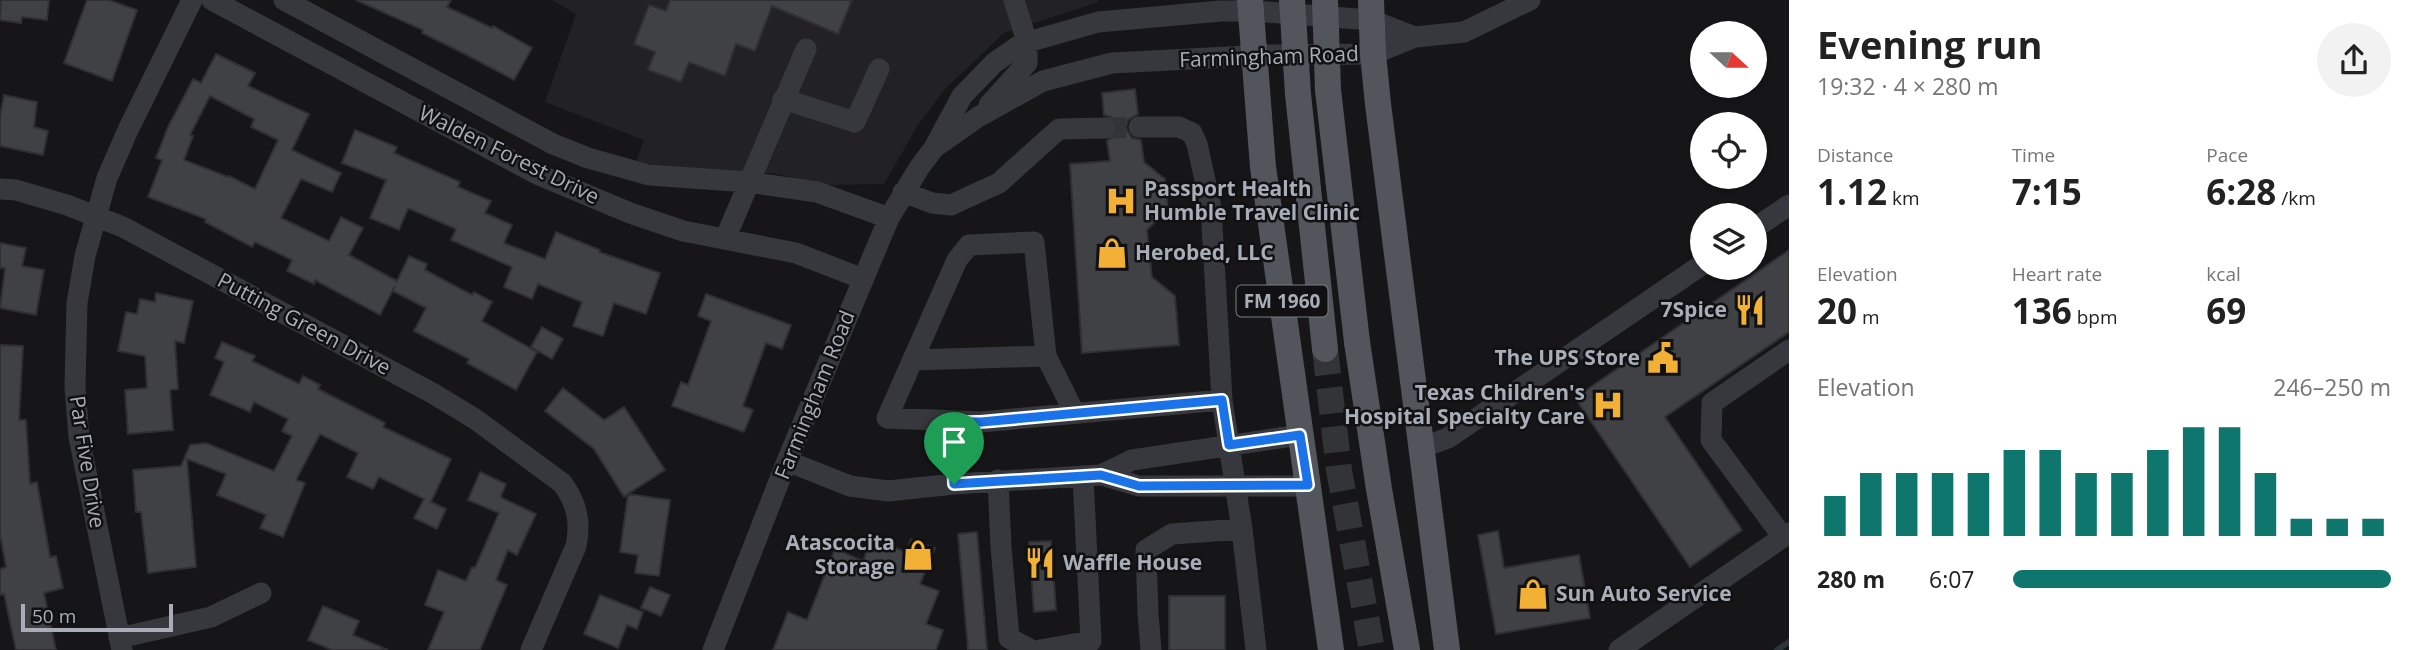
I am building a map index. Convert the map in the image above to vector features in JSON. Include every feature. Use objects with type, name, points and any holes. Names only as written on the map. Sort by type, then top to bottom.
[{"type":"main road","name":"FM 1960","points":[[1292,0],[1298,94],[1325,349]]},
{"type":"main road","name":"FM 1960","points":[[1325,0],[1328,90],[1357,342],[1406,650]]},
{"type":"main road","name":"FM 1960","points":[[1250,6],[1263,167],[1331,650]]},
{"type":"main road","points":[[1371,10],[1373,54],[1447,650]]},
{"type":"street","name":"Par Five Drive","points":[[120,644],[79,437],[75,387],[77,303],[85,256],[107,178],[192,0]]},
{"type":"street","name":"Walden Forest Drive","points":[[212,0],[537,174],[630,213],[683,231],[796,253],[863,279]]},
{"type":"street","name":"Walden Forest Drive","points":[[284,0],[553,144],[588,158],[649,175],[748,182],[817,192],[889,218]]},
{"type":"street","points":[[978,117],[1027,63],[1027,42],[1014,0]]},
{"type":"street","points":[[1373,54],[1415,37],[1464,33],[1490,9],[1531,0]]},
{"type":"street","name":"Farmingham Road","points":[[713,650],[787,461],[889,218],[903,192],[934,148],[962,96],[994,64],[1021,44],[1098,22],[1250,6],[1371,10],[1415,37]]},
{"type":"street","points":[[725,239],[806,49]]},
{"type":"street","name":"Farmingham Road","points":[[934,148],[978,117],[1043,81],[1112,63],[1254,55],[1373,54]]},
{"type":"street","points":[[783,99],[855,121],[879,69]]},
{"type":"street","points":[[1139,127],[1179,127],[1192,133],[1211,206],[1222,400],[1242,529],[1256,650]]},
{"type":"street","points":[[903,192],[932,203],[951,205],[999,183],[1059,129],[1105,128]]},
{"type":"street","points":[[537,174],[553,144]]},
{"type":"street","name":"Putting Green Drive","points":[[0,189],[16,190],[95,215],[165,249],[434,394],[475,419],[562,484],[577,510],[579,529],[576,546],[531,650]]},
{"type":"street","points":[[1767,220],[1789,205]]},
{"type":"street","points":[[1074,412],[1046,356],[1034,242],[969,245],[957,260],[887,418],[981,422],[1222,400]]},
{"type":"street","points":[[1421,448],[1448,438],[1690,273]]},
{"type":"street","points":[[1619,650],[1786,535],[1711,440],[1712,403],[1789,350]]},
{"type":"street","points":[[914,360],[1046,356]]},
{"type":"street","points":[[951,422],[954,484]]},
{"type":"street","points":[[1092,476],[1132,460],[1300,435]]},
{"type":"street","points":[[787,461],[850,486],[888,491],[999,480],[1092,476],[1139,486],[1308,485]]},
{"type":"street","points":[[1040,650],[1091,646],[1092,476]]},
{"type":"street","points":[[999,480],[1001,547],[1009,638],[1031,650]]},
{"type":"street","points":[[1151,650],[1147,613],[1146,551],[1172,534],[1242,529]]},
{"type":"street","points":[[120,644],[211,617],[261,593]]},
{"type":"shaded area","points":[[552,0],[1099,2],[1004,33],[946,88],[918,125],[884,184],[824,185],[773,173],[705,171],[636,162],[644,140],[545,102],[576,14]]},
{"type":"building","points":[[1,0],[49,0],[47,20],[22,17],[21,23],[0,20]]},
{"type":"building","points":[[87,0],[109,0],[137,10],[112,81],[64,63]]},
{"type":"building","points":[[356,0],[451,0],[447,7],[492,28],[493,26],[532,48],[514,80],[422,33],[423,30]]},
{"type":"building","points":[[670,0],[852,0],[838,34],[772,6],[755,51],[736,44],[725,76],[689,62],[681,82],[648,70],[655,52],[634,44],[649,5],[666,11]]},
{"type":"building","points":[[216,54],[255,73],[248,86],[309,114],[292,150],[341,173],[332,192],[301,179],[281,218],[329,241],[341,217],[363,228],[349,255],[397,281],[409,256],[427,264],[425,270],[472,295],[474,292],[492,302],[482,321],[537,352],[516,390],[467,363],[469,359],[414,331],[426,308],[393,291],[395,286],[380,315],[315,280],[314,284],[287,271],[292,260],[255,242],[252,247],[205,222],[206,219],[148,197],[162,160],[156,158],[168,127],[193,79],[201,83]],"holes":[[[210,96],[254,119],[251,127],[278,140],[255,189],[229,176],[184,160],[193,136],[190,135]]]},
{"type":"building","name":"Herobed, LLC","points":[[1135,89],[1138,114],[1128,120],[1126,128],[1132,138],[1141,140],[1144,162],[1165,179],[1168,209],[1147,230],[1152,277],[1175,296],[1179,345],[1082,353],[1070,164],[1110,161],[1107,141],[1116,135],[1118,127],[1112,117],[1104,115],[1102,93]]},
{"type":"building","points":[[4,95],[37,102],[34,127],[48,131],[43,155],[0,146],[0,117]]},
{"type":"building","points":[[355,130],[397,147],[394,153],[460,182],[458,187],[491,201],[485,213],[512,225],[504,243],[545,259],[556,232],[600,250],[599,252],[660,273],[646,314],[614,303],[603,336],[573,326],[582,302],[538,284],[532,299],[504,287],[512,267],[451,240],[456,229],[408,208],[399,230],[370,218],[386,180],[342,163]]},
{"type":"building","points":[[0,243],[26,248],[22,266],[44,270],[36,315],[0,308],[5,268],[0,268]]},
{"type":"building","points":[[1789,250],[1789,332],[1665,417],[1742,530],[1690,567],[1575,398],[1746,280],[1767,280],[1767,265]]},
{"type":"building","points":[[156,293],[193,301],[184,343],[175,341],[178,389],[170,390],[173,430],[128,434],[125,390],[147,388],[145,356],[118,351],[126,312],[137,314],[140,299],[155,302]]},
{"type":"building","points":[[706,294],[791,325],[782,349],[766,343],[743,406],[753,410],[744,432],[672,406],[681,382],[688,385],[711,321],[698,316]]},
{"type":"building","points":[[542,327],[563,339],[552,359],[531,347]]},
{"type":"building","points":[[222,342],[255,356],[252,361],[299,384],[303,376],[320,385],[318,389],[385,423],[383,427],[451,459],[431,502],[446,509],[437,529],[414,518],[424,499],[379,477],[373,489],[347,477],[358,453],[320,434],[296,480],[305,483],[283,537],[260,528],[266,515],[217,495],[226,474],[187,459],[196,567],[148,573],[141,512],[136,512],[133,470],[181,466],[190,445],[206,443],[274,471],[292,436],[282,431],[288,419],[254,402],[250,412],[210,395],[224,362],[215,358]]},
{"type":"building","points":[[0,345],[23,346],[19,420],[26,420],[30,484],[37,482],[50,557],[56,556],[63,588],[44,593],[56,650],[16,650],[4,594],[0,595],[0,569],[6,567],[0,534]]},
{"type":"building","points":[[563,388],[604,420],[624,407],[665,470],[624,497],[594,449],[545,411]]},
{"type":"building","points":[[480,472],[506,484],[502,498],[536,514],[517,555],[508,550],[496,580],[507,585],[480,650],[428,650],[444,612],[425,605],[438,570],[466,581],[472,567],[475,568],[499,513],[468,500]]},
{"type":"building","points":[[628,494],[670,500],[659,576],[635,573],[638,555],[620,552]]},
{"type":"building","points":[[1498,531],[1504,568],[1579,555],[1590,618],[1496,634],[1478,535]]},
{"type":"building","points":[[977,532],[987,650],[968,650],[958,534]]},
{"type":"building","points":[[872,539],[906,552],[911,539],[935,548],[920,584],[939,591],[926,624],[943,630],[936,650],[773,650],[788,612],[807,620],[835,549],[863,561]]},
{"type":"building","points":[[1051,541],[1056,610],[1034,612],[1029,542]]},
{"type":"building","points":[[650,587],[670,595],[661,616],[641,608]]},
{"type":"building","points":[[600,595],[643,612],[637,629],[627,625],[618,648],[584,634]]},
{"type":"building","points":[[1169,596],[1225,596],[1225,650],[1169,650]]},
{"type":"building","points":[[323,606],[359,621],[353,635],[388,650],[332,650],[308,640]]},
{"type":"waterway","points":[[1777,650],[1789,642]]},
{"type":"tunnel","points":[[1105,128],[1139,127]]},
{"type":"tunnel","points":[[1325,349],[1339,470],[1372,650]]},
{"type":"place","name":"Passport Health Humble Travel Clinic","points":[[1121,201]]},
{"type":"place","name":"Herobed, LLC","points":[[1112,253]]},
{"type":"place","name":"7Spice","points":[[1750,310]]},
{"type":"place","name":"The UPS Store","points":[[1663,358]]},
{"type":"place","name":"Texas Children's Hospital Specialty Care","points":[[1608,405]]},
{"type":"place","name":"Atascocita Storage","points":[[918,555]]},
{"type":"place","name":"Waffle House","points":[[1040,563]]},
{"type":"place","name":"Sun Auto Service","points":[[1533,594]]},
{"type":"route","points":[[1222,400],[1229,445],[1300,435],[1308,485],[1139,486],[1101,475],[954,484],[951,422],[981,422],[1222,400]]}]
